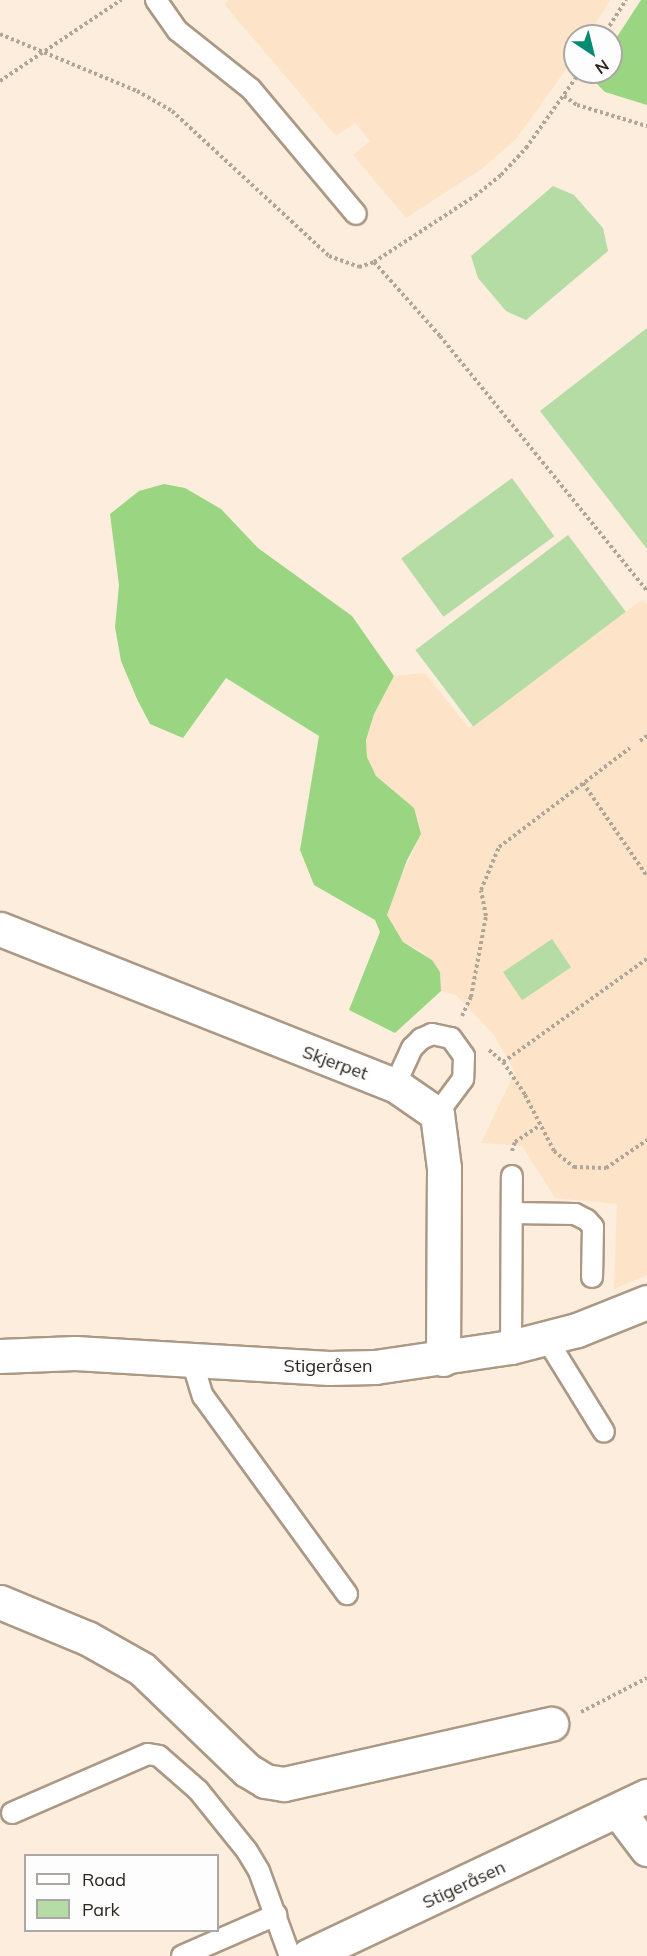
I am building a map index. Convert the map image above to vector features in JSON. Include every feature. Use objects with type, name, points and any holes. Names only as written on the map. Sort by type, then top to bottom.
[{"type":"street","name":"Skjerpet","points":[[0,929],[395,1085],[437,1114]]},
{"type":"street","points":[[437,1114],[444,1168],[443,1359]]},
{"type":"street","name":"Stigeråsen","points":[[0,1356],[75,1353],[328,1368],[443,1359],[512,1347],[546,1338],[647,1302]]},
{"type":"street","points":[[0,1602],[87,1638],[141,1669],[247,1770],[265,1781],[284,1785],[551,1724]]},
{"type":"street","name":"Stigeråsen","points":[[308,1956],[647,1796]]},
{"type":"street","points":[[618,1811],[647,1849]]},
{"type":"lane","points":[[156,0],[178,31],[251,89],[356,214]]},
{"type":"lane","points":[[395,1085],[412,1048],[421,1039],[432,1034],[453,1034],[464,1056],[463,1079],[437,1114]]},
{"type":"lane","points":[[512,1176],[512,1347]]},
{"type":"lane","points":[[512,1213],[575,1214],[586,1220],[593,1227],[592,1277]]},
{"type":"lane","points":[[546,1338],[604,1432]]},
{"type":"lane","points":[[192,1361],[203,1396],[347,1594]]},
{"type":"lane","points":[[12,1813],[148,1754],[159,1756],[198,1790],[231,1828],[259,1871],[291,1956]]},
{"type":"lane","points":[[182,1956],[276,1915]]},
{"type":"path","points":[[0,81],[121,0]]},
{"type":"path","points":[[611,24],[626,0]]},
{"type":"path","points":[[0,34],[137,91],[172,111],[219,150],[329,256],[359,267],[374,262],[475,196],[501,175],[572,84]]},
{"type":"path","points":[[564,96],[577,105],[647,126]]},
{"type":"path","points":[[374,262],[440,336],[647,591]]},
{"type":"path","points":[[639,741],[647,736]]},
{"type":"path","points":[[630,748],[499,848],[488,868],[482,890],[486,916],[471,997],[453,1034],[503,1062],[539,1126],[562,1159],[588,1170],[606,1168],[647,1140]]},
{"type":"path","points":[[583,783],[647,876]]},
{"type":"path","points":[[503,1062],[647,959]]},
{"type":"path","points":[[512,1176],[515,1142],[539,1126]]},
{"type":"path","points":[[551,1724],[647,1678]]},
{"type":"shaded area","points":[[229,0],[610,0],[595,24],[563,24],[563,74],[516,139],[483,168],[406,218],[353,155],[370,141],[355,123],[336,136],[224,4]]},
{"type":"shaded area","points":[[643,599],[647,604],[647,1275],[614,1289],[617,1204],[555,1198],[522,1146],[481,1143],[515,1072],[494,1035],[456,995],[441,991],[440,972],[423,952],[403,942],[392,928],[387,915],[391,900],[421,833],[376,776],[367,757],[366,740],[374,714],[394,676],[425,673],[469,728]]},
{"type":"green space","points":[[641,0],[647,0],[647,105],[605,92],[597,84],[623,84],[623,28]]},
{"type":"green space","points":[[553,186],[574,195],[603,228],[608,251],[526,320],[506,311],[478,278],[471,256]]},
{"type":"green space","points":[[647,328],[647,549],[540,411]]},
{"type":"green space","points":[[512,478],[554,536],[443,617],[401,559]]},
{"type":"green space","points":[[164,484],[185,488],[221,509],[258,548],[352,616],[394,676],[374,714],[366,740],[367,757],[376,776],[414,808],[421,834],[407,860],[387,915],[403,942],[432,960],[440,972],[441,991],[395,1033],[349,1010],[380,932],[375,920],[314,885],[300,850],[319,736],[226,678],[183,738],[150,724],[121,661],[115,627],[119,585],[110,514],[139,491]]},
{"type":"green space","points":[[568,535],[626,612],[473,727],[415,650]]},
{"type":"green space","points":[[552,939],[571,967],[522,1000],[503,972]]}]
